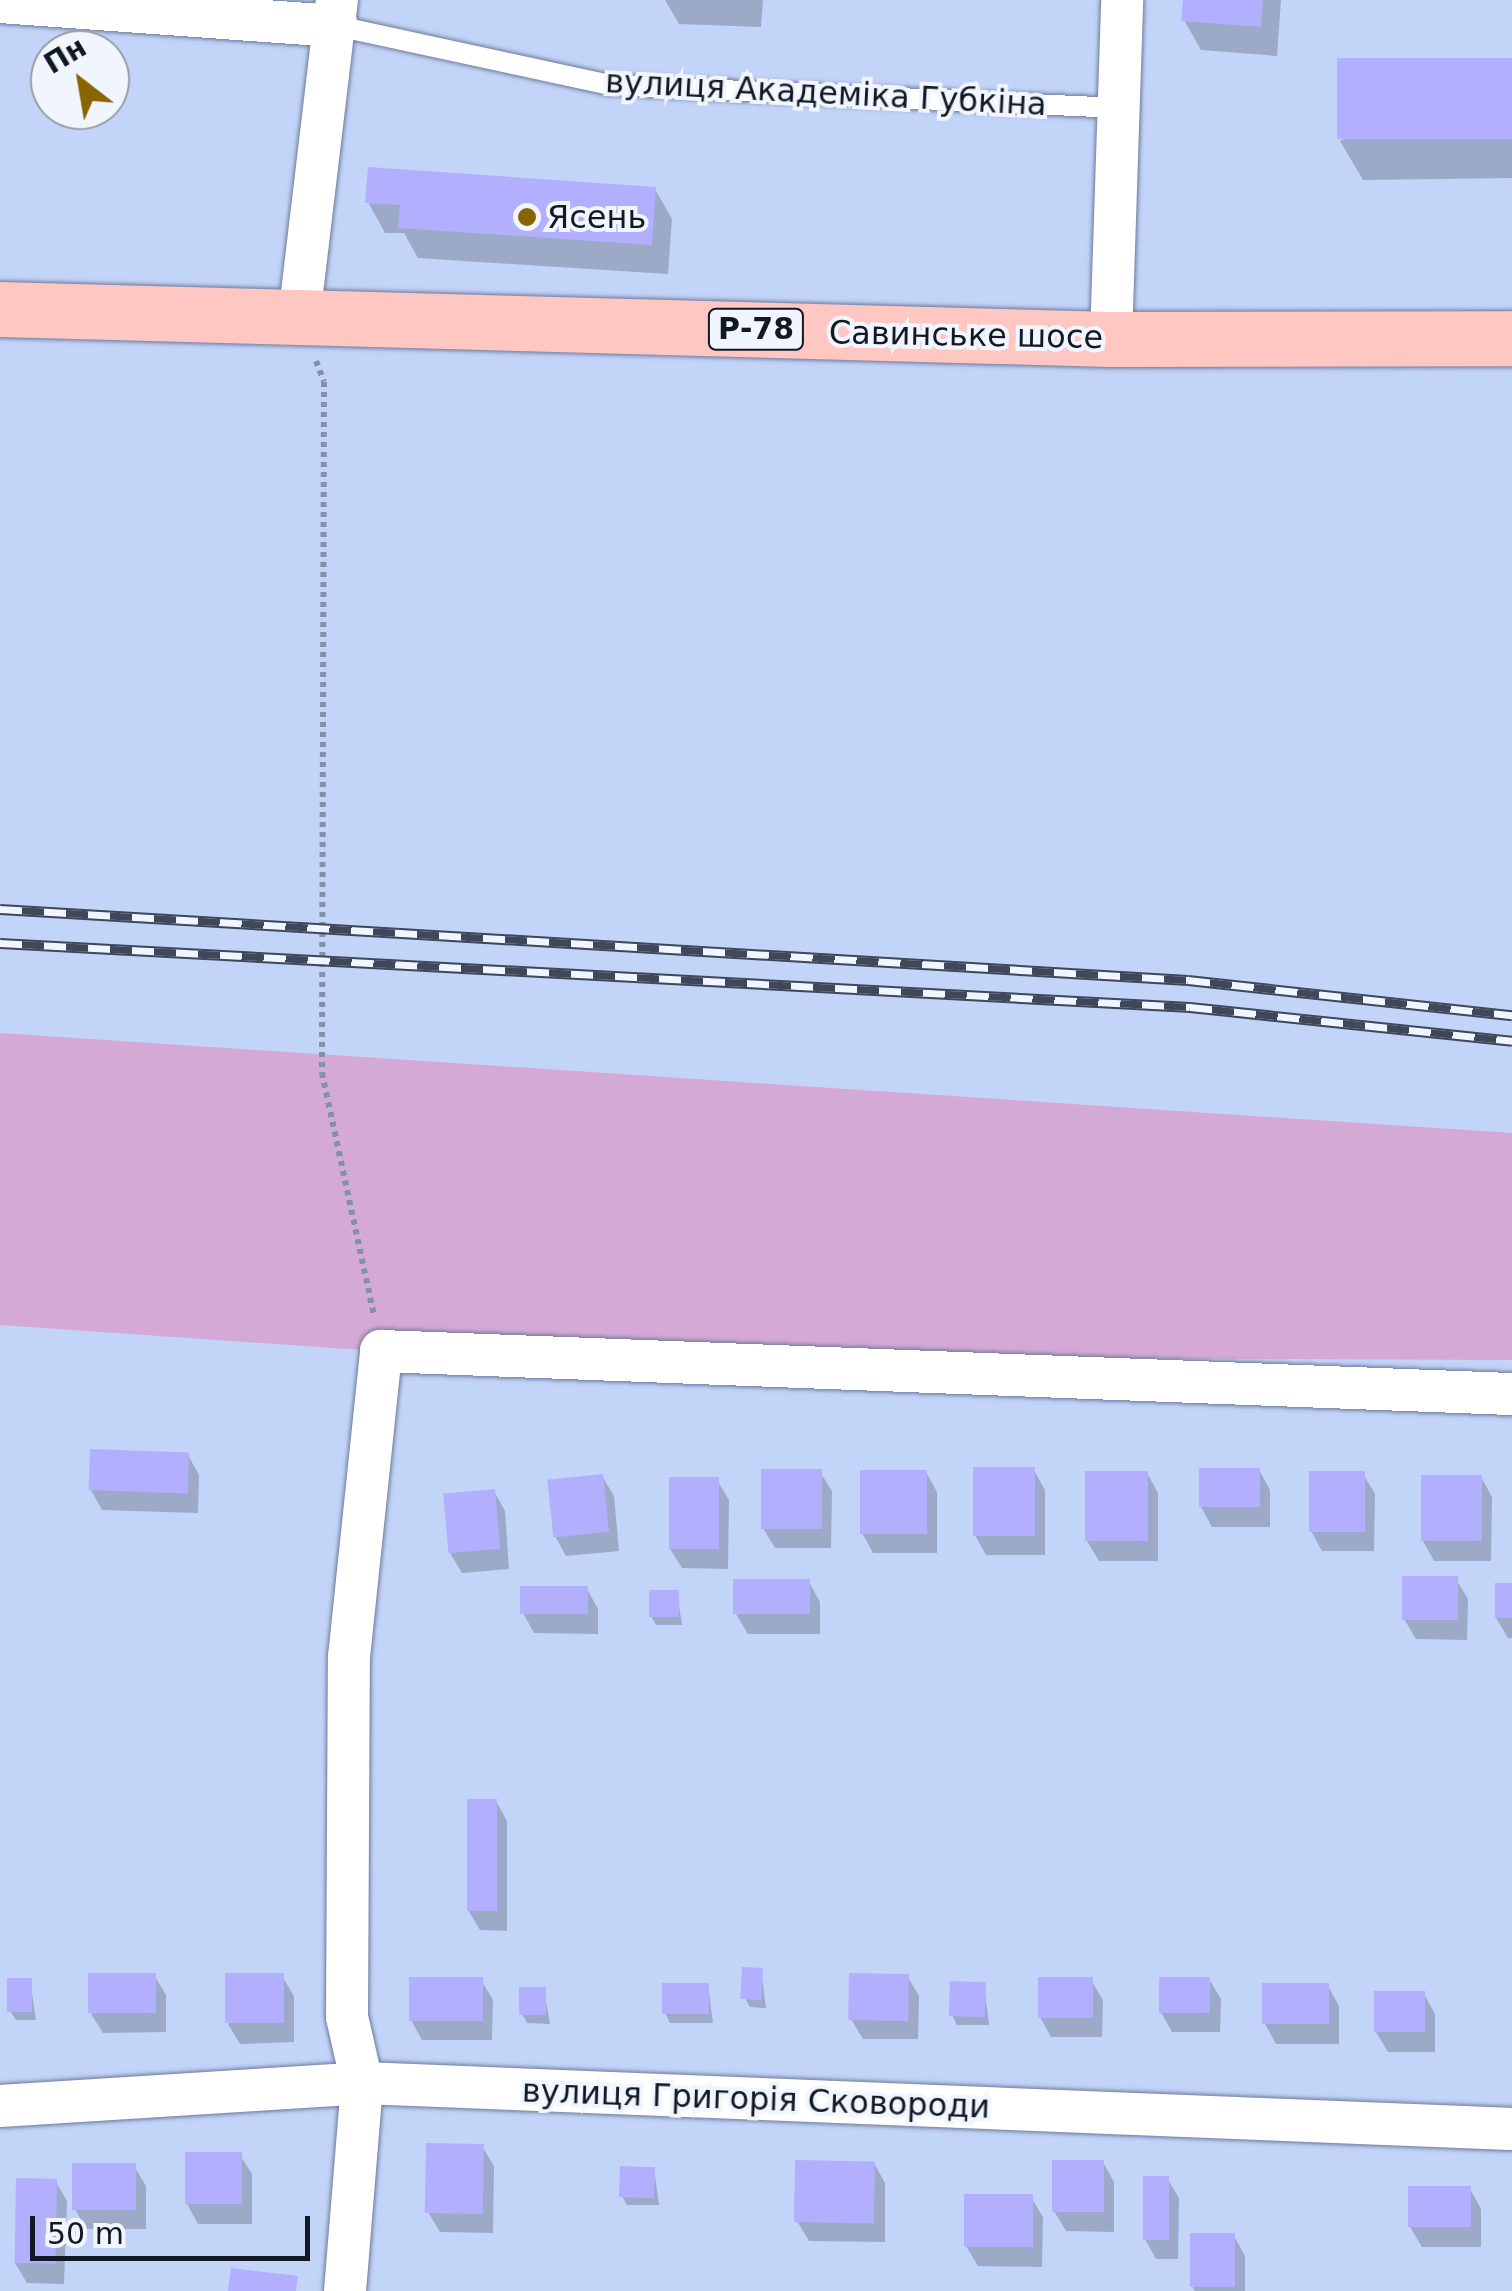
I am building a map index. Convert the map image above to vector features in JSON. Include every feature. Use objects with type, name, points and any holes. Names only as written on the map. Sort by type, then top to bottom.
[{"type":"main road","name":"Савинське шосе","points":[[0,309],[1111,339],[1512,338]]},
{"type":"street","points":[[1111,339],[1122,0]]},
{"type":"street","name":"вулиця Академіка Губкіна","points":[[0,2],[337,13]]},
{"type":"street","points":[[299,318],[337,13]]},
{"type":"street","points":[[345,2291],[362,2083],[347,2016],[349,1657],[381,1351],[1512,1394]]},
{"type":"street","name":"вулиця Григорія Сковороди","points":[[0,2106],[362,2083],[1512,2128]]},
{"type":"lane","name":"вулиця Академіка Губкіна","points":[[337,13],[612,85],[1118,108]]},
{"type":"path","points":[[299,318],[324,382],[322,1073],[381,1351]]},
{"type":"shaded area","points":[[0,1033],[1512,1133],[1512,1360],[435,1355],[0,1325]]},
{"type":"building","points":[[1183,0],[1263,0],[1261,27],[1181,21]]},
{"type":"building","points":[[1337,58],[1512,58],[1512,139],[1337,139]]},
{"type":"building","name":"Ясень","points":[[368,167],[656,187],[652,245],[398,228],[400,205],[365,203]]},
{"type":"building","points":[[90,1449],[189,1452],[188,1493],[89,1490]]},
{"type":"building","points":[[973,1467],[1035,1467],[1035,1536],[973,1536]]},
{"type":"building","points":[[1199,1468],[1260,1468],[1260,1507],[1199,1507]]},
{"type":"building","points":[[761,1469],[822,1469],[822,1529],[761,1529]]},
{"type":"building","points":[[860,1470],[927,1470],[927,1534],[860,1534]]},
{"type":"building","points":[[1085,1471],[1148,1471],[1148,1541],[1085,1541]]},
{"type":"building","points":[[1309,1471],[1365,1471],[1365,1532],[1309,1532]]},
{"type":"building","points":[[603,1474],[609,1532],[553,1538],[547,1480]]},
{"type":"building","points":[[1421,1475],[1482,1475],[1482,1541],[1421,1541]]},
{"type":"building","points":[[669,1477],[719,1477],[719,1549],[669,1549]]},
{"type":"building","points":[[495,1489],[500,1549],[448,1553],[443,1494]]},
{"type":"building","points":[[1402,1576],[1458,1576],[1458,1620],[1402,1620]]},
{"type":"building","points":[[733,1579],[810,1579],[810,1614],[733,1614]]},
{"type":"building","points":[[1495,1583],[1512,1583],[1512,1618],[1495,1618]]},
{"type":"building","points":[[520,1586],[588,1586],[588,1614],[520,1614]]},
{"type":"building","points":[[649,1590],[679,1590],[679,1617],[649,1617]]},
{"type":"building","points":[[467,1799],[497,1799],[497,1911],[467,1911]]},
{"type":"building","points":[[742,1967],[763,1968],[761,2000],[740,1999]]},
{"type":"building","points":[[88,1973],[156,1973],[156,2013],[88,2013]]},
{"type":"building","points":[[225,1973],[284,1973],[284,2023],[225,2023]]},
{"type":"building","points":[[849,1973],[909,1974],[908,2021],[848,2020]]},
{"type":"building","points":[[409,1977],[483,1977],[483,2021],[409,2021]]},
{"type":"building","points":[[1038,1977],[1093,1977],[1093,2018],[1038,2018]]},
{"type":"building","points":[[1159,1977],[1210,1977],[1210,2013],[1159,2013]]},
{"type":"building","points":[[7,1978],[32,1978],[32,2012],[7,2012]]},
{"type":"building","points":[[950,1981],[986,1982],[985,2017],[949,2016]]},
{"type":"building","points":[[662,1983],[709,1983],[709,2014],[662,2014]]},
{"type":"building","points":[[1262,1983],[1329,1983],[1329,2024],[1262,2024]]},
{"type":"building","points":[[519,1987],[546,1987],[546,2015],[519,2015]]},
{"type":"building","points":[[1374,1991],[1425,1991],[1425,2032],[1374,2032]]},
{"type":"building","points":[[426,2143],[484,2144],[483,2214],[425,2213]]},
{"type":"building","points":[[185,2152],[242,2152],[242,2204],[185,2204]]},
{"type":"building","points":[[795,2160],[875,2161],[874,2223],[794,2222]]},
{"type":"building","points":[[1052,2160],[1104,2160],[1104,2212],[1052,2212]]},
{"type":"building","points":[[72,2163],[136,2163],[136,2210],[72,2210]]},
{"type":"building","points":[[620,2166],[655,2167],[654,2198],[619,2197]]},
{"type":"building","points":[[1143,2176],[1169,2176],[1169,2240],[1143,2240]]},
{"type":"building","points":[[16,2178],[57,2179],[56,2264],[15,2263]]},
{"type":"building","points":[[1408,2186],[1471,2186],[1471,2227],[1408,2227]]},
{"type":"building","points":[[964,2194],[1033,2194],[1033,2247],[964,2247]]},
{"type":"building","points":[[1190,2233],[1235,2233],[1235,2287],[1190,2287]]},
{"type":"building","points":[[231,2268],[298,2276],[296,2291],[228,2291]]},
{"type":"railway","points":[[0,909],[1188,980],[1512,1015]]},
{"type":"railway","points":[[0,943],[1190,1007],[1512,1041]]},
{"type":"place","name":"Ясень","points":[[527,217]]}]
